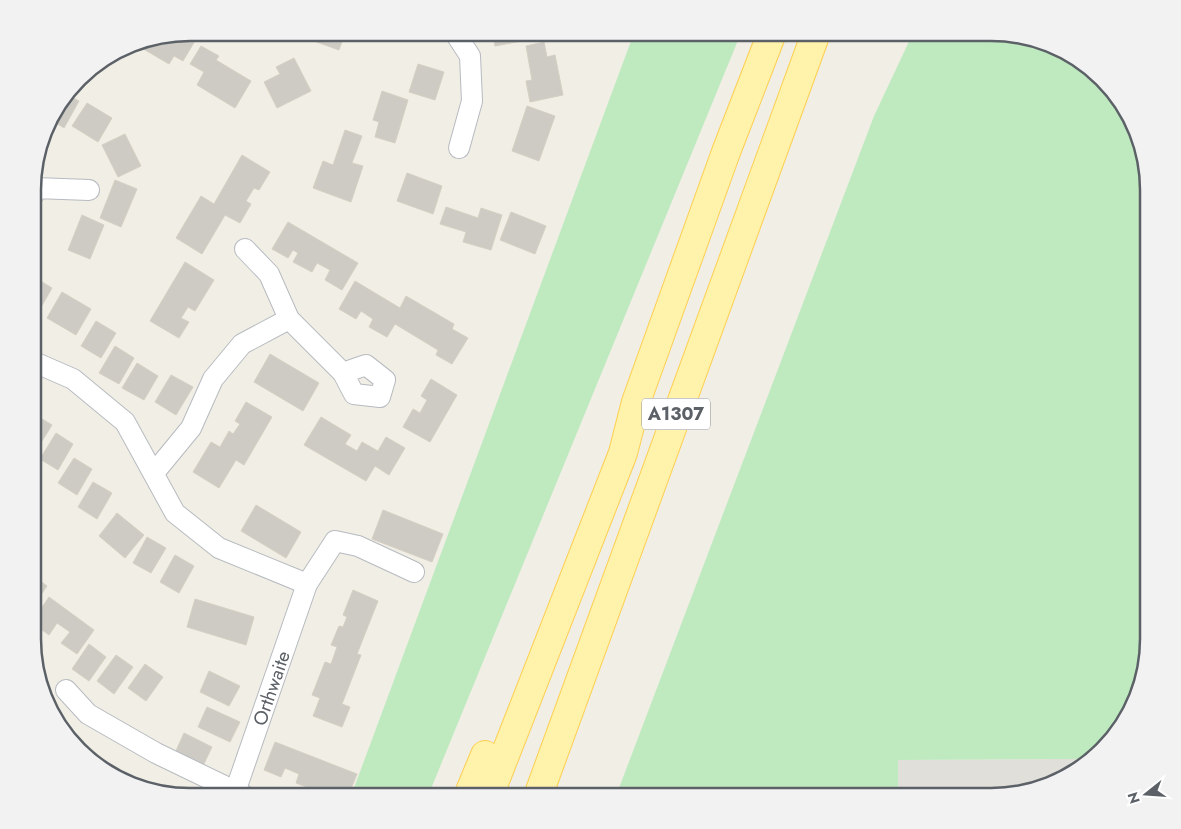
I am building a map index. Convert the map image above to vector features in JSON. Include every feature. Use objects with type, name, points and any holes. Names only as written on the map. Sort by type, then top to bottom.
[{"type":"main road","name":"A1307","points":[[492,787],[623,453],[636,402],[726,152],[769,42]]},
{"type":"main road","name":"A1307","points":[[541,787],[813,42]]},
{"type":"main road","name":"A1307","points":[[472,787],[610,450],[636,402]]},
{"type":"street","points":[[459,148],[472,101],[470,56],[460,41]]},
{"type":"street","points":[[41,188],[89,190]]},
{"type":"street","points":[[245,249],[269,274],[289,319],[344,373]]},
{"type":"street","points":[[154,473],[191,428],[213,379],[242,344],[289,319]]},
{"type":"street","points":[[41,365],[74,379],[125,422],[175,513],[219,548],[307,584]]},
{"type":"street","name":"Orthwaite","points":[[242,787],[307,584],[335,540],[358,546],[414,572]]},
{"type":"street","name":"Orthwaite","points":[[66,690],[88,714],[156,753],[226,787]]},
{"type":"shaded area","points":[[1078,759],[1048,776],[1029,783],[990,788],[898,788],[898,760]]},
{"type":"green space","points":[[631,42],[737,42],[432,787],[354,787]]},
{"type":"green space","points":[[909,42],[1000,42],[1029,46],[1048,53],[1065,61],[1081,72],[1103,92],[1120,116],[1128,133],[1137,161],[1139,181],[1139,648],[1137,668],[1132,686],[1120,713],[1109,729],[1089,751],[1078,759],[898,760],[898,788],[619,788],[874,116]]},
{"type":"building","points":[[195,41],[183,61],[174,56],[169,64],[143,49],[171,43]]},
{"type":"building","points":[[314,41],[342,41],[339,50]]},
{"type":"building","points":[[494,41],[520,41],[495,46]]},
{"type":"building","points":[[544,42],[547,57],[555,55],[563,95],[530,102],[526,81],[532,80],[526,46]]},
{"type":"building","points":[[201,46],[219,56],[216,60],[251,81],[235,108],[197,85],[204,72],[190,64]]},
{"type":"building","points":[[294,58],[311,91],[277,108],[264,82],[280,74],[276,67]]},
{"type":"building","points":[[418,64],[444,72],[435,100],[409,92]]},
{"type":"building","points":[[382,91],[408,100],[395,143],[375,137],[379,122],[373,120]]},
{"type":"building","points":[[74,98],[79,101],[64,128],[57,124]]},
{"type":"building","points":[[87,103],[112,118],[98,142],[72,126]]},
{"type":"building","points":[[527,106],[555,116],[539,161],[512,151]]},
{"type":"building","points":[[345,130],[362,136],[352,163],[363,166],[351,202],[313,188],[323,161],[333,165]]},
{"type":"building","points":[[125,134],[141,166],[118,177],[102,145]]},
{"type":"building","points":[[242,155],[270,172],[259,190],[254,188],[246,201],[251,204],[240,223],[225,215],[202,254],[176,238],[201,196],[214,204]]},
{"type":"building","points":[[407,173],[442,186],[433,214],[397,201]]},
{"type":"building","points":[[115,180],[137,189],[121,227],[100,218]]},
{"type":"building","points":[[446,207],[478,218],[481,208],[502,215],[491,250],[463,242],[466,232],[440,224]]},
{"type":"building","points":[[511,212],[546,226],[535,254],[500,240]]},
{"type":"building","points":[[82,215],[104,225],[90,259],[68,250]]},
{"type":"building","points":[[288,222],[358,263],[342,290],[325,280],[330,270],[317,263],[312,272],[293,262],[298,253],[293,250],[288,258],[272,249]]},
{"type":"building","points":[[185,262],[214,280],[195,311],[188,307],[181,318],[189,322],[179,338],[150,321]]},
{"type":"building","points":[[41,281],[52,288],[41,307]]},
{"type":"building","points":[[355,281],[400,308],[406,296],[454,324],[452,329],[468,338],[452,364],[436,355],[438,350],[395,324],[387,337],[369,327],[373,319],[361,311],[356,319],[339,309]]},
{"type":"building","points":[[62,292],[91,309],[76,335],[47,318]]},
{"type":"building","points":[[96,321],[116,333],[101,358],[81,346]]},
{"type":"building","points":[[115,346],[134,358],[119,384],[99,373]]},
{"type":"building","points":[[270,354],[319,383],[303,411],[254,382]]},
{"type":"building","points":[[137,363],[158,376],[144,400],[122,388]]},
{"type":"building","points":[[171,375],[193,387],[176,415],[155,402]]},
{"type":"building","points":[[431,379],[457,395],[430,442],[403,427],[413,409],[420,413],[427,400],[421,396]]},
{"type":"building","points":[[246,402],[272,417],[244,465],[236,460],[219,488],[193,472],[211,442],[220,447],[229,431],[233,434],[240,424],[235,421]]},
{"type":"building","points":[[321,417],[351,435],[345,444],[357,451],[362,442],[378,451],[386,437],[405,448],[389,475],[375,466],[366,481],[304,445]]},
{"type":"building","points":[[41,419],[52,425],[42,442]]},
{"type":"building","points":[[56,433],[73,444],[58,470],[42,460],[42,456]]},
{"type":"building","points":[[74,458],[92,469],[77,495],[58,483]]},
{"type":"building","points":[[93,482],[112,493],[97,519],[78,507]]},
{"type":"building","points":[[256,505],[301,532],[286,558],[241,531]]},
{"type":"building","points":[[383,510],[443,534],[432,562],[372,539]]},
{"type":"building","points":[[117,513],[144,535],[125,558],[99,536]]},
{"type":"building","points":[[147,537],[166,548],[151,573],[133,563]]},
{"type":"building","points":[[175,555],[194,566],[179,593],[160,582]]},
{"type":"building","points":[[42,582],[47,586],[42,593]]},
{"type":"building","points":[[353,590],[378,601],[357,654],[361,655],[342,704],[350,707],[342,727],[313,716],[320,698],[312,695],[325,662],[331,664],[337,647],[331,645],[339,626],[343,627],[347,617],[343,615]]},
{"type":"building","points":[[49,597],[94,630],[77,654],[61,643],[70,632],[57,623],[49,635],[42,630],[42,607]]},
{"type":"building","points":[[195,599],[254,617],[246,645],[187,627]]},
{"type":"building","points":[[89,644],[106,657],[89,681],[72,669]]},
{"type":"building","points":[[116,655],[133,667],[114,694],[97,681]]},
{"type":"building","points":[[145,664],[163,677],[146,701],[128,688]]},
{"type":"building","points":[[209,671],[240,686],[229,706],[200,692]]},
{"type":"building","points":[[207,707],[240,722],[230,742],[198,727]]},
{"type":"building","points":[[184,733],[212,747],[203,766],[175,753]]},
{"type":"building","points":[[275,742],[357,774],[352,787],[307,787],[296,783],[299,774],[285,768],[281,777],[264,770]]}]
